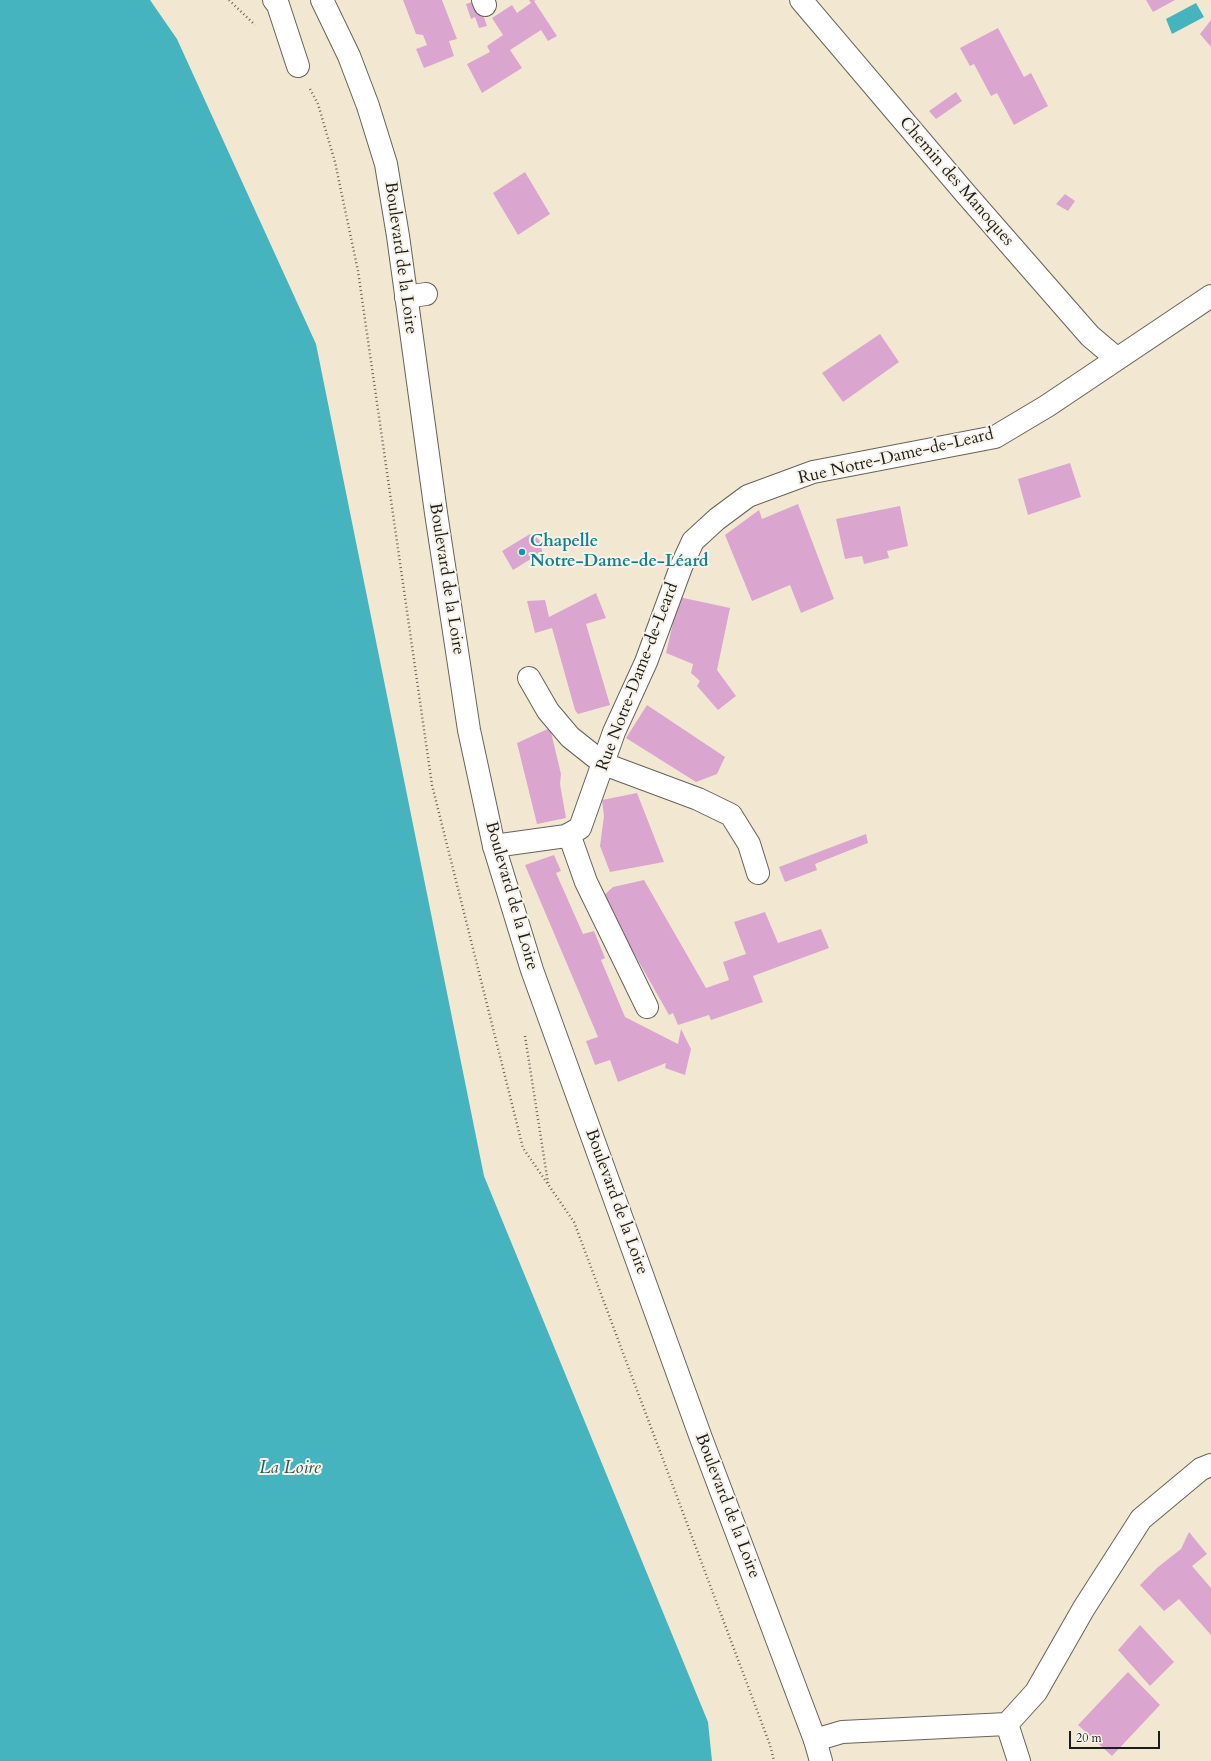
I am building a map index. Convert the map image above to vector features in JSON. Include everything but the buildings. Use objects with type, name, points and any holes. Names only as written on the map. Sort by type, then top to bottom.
[{"type":"main road","points":[[274,0],[278,5],[298,66]]},
{"type":"main road","name":"Boulevard de la Loire","points":[[322,0],[349,56],[368,106],[386,164],[416,296],[469,730],[494,846],[532,970],[701,1438],[815,1740],[821,1761]]},
{"type":"main road","name":"Chemin des Manoques","points":[[801,0],[960,187],[1090,336],[1116,358]]},
{"type":"main road","name":"Rue Notre-Dame-de-Leard","points":[[569,834],[580,828],[604,764],[614,732],[646,662],[681,567],[693,542],[717,519],[748,496],[813,472],[996,437],[1048,406],[1116,358],[1211,296]]},
{"type":"main road","points":[[529,678],[548,712],[570,737],[604,764],[698,799],[731,815],[749,844],[758,873]]},
{"type":"main road","points":[[494,846],[569,834],[586,882],[647,1007]]},
{"type":"main road","points":[[815,1740],[842,1732],[1007,1724],[1036,1692],[1084,1608],[1141,1519],[1201,1469],[1211,1465]]},
{"type":"main road","points":[[1007,1724],[1019,1761]]},
{"type":"path","points":[[524,1028],[549,1186]]},
{"type":"water","name":"La Loire","points":[[0,0],[150,0],[177,39],[316,344],[484,1176],[708,1722],[712,1761],[0,1761]]},
{"type":"water","points":[[1196,3],[1204,17],[1172,34],[1166,19]]},
{"type":"place","name":"Chapelle Notre-Dame-de-Léard","points":[[522,552]]}]
